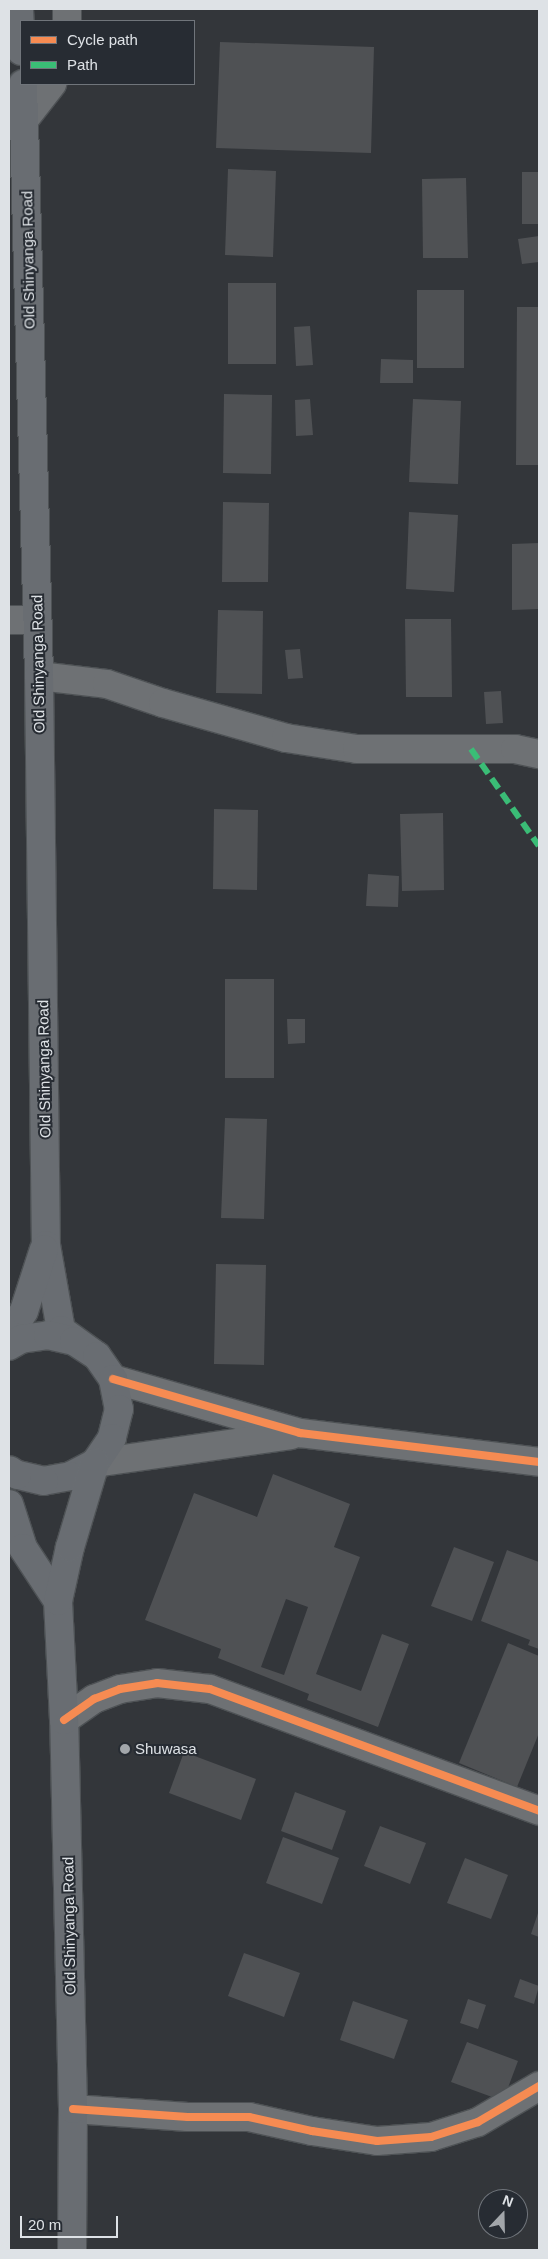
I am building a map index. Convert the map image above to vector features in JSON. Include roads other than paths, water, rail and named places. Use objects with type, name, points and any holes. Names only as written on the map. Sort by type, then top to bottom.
[{"type":"main road","points":[[19,9],[20,30]]},
{"type":"main road","name":"Old Shinyanga Road","points":[[23,85],[39,676],[46,1245],[61,1330],[96,1356],[112,1380],[119,1409],[112,1438],[95,1463],[58,1601],[64,1720],[73,2109],[72,2250]]},
{"type":"main road","name":"Old Shinyanga Road","points":[[9,1335],[24,1311],[46,1245]]},
{"type":"main road","name":"Old Shinyanga Road","points":[[9,1346],[21,1339],[48,1335],[74,1341],[96,1356]]},
{"type":"main road","name":"Old Shinyanga Road","points":[[9,1470],[17,1475],[44,1481],[71,1476],[95,1463]]},
{"type":"main road","name":"Old Shinyanga Road","points":[[9,1504],[24,1548],[58,1601]]},
{"type":"street","points":[[24,120],[51,85]]},
{"type":"street","points":[[9,620],[37,620]]},
{"type":"street","points":[[39,676],[107,684],[172,706],[286,738],[357,749],[527,752],[539,737]]},
{"type":"street","points":[[112,1380],[300,1433],[539,1462]]},
{"type":"street","points":[[95,1463],[300,1433]]},
{"type":"street","points":[[64,1720],[94,1699],[120,1689],[157,1682],[210,1689],[539,1811]]},
{"type":"street","points":[[73,2109],[188,2117],[249,2117],[312,2131],[377,2142],[431,2137],[478,2122],[539,2086]]},
{"type":"place","name":"Shuwasa","points":[[125,1749]]}]
